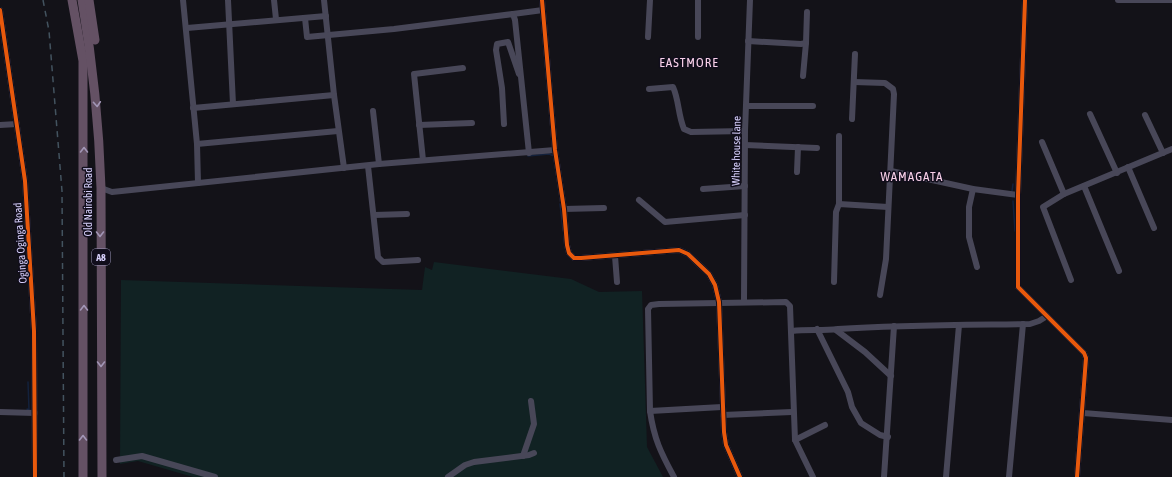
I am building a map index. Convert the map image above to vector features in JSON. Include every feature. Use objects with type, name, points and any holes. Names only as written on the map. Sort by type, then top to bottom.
[{"type":"highway","points":[[67,0],[76,59],[82,80]]},
{"type":"highway","name":"Old Nairobi Road","points":[[72,0],[83,61],[83,477]]},
{"type":"highway","name":"Old Nairobi Road","points":[[82,0],[94,76],[101,188],[102,477]]},
{"type":"highway","points":[[89,0],[95,43],[94,76]]},
{"type":"street","points":[[183,0],[187,28],[197,144],[198,183]]},
{"type":"street","points":[[228,0],[233,104]]},
{"type":"street","points":[[274,0],[276,19]]},
{"type":"street","points":[[324,0],[338,131],[344,168]]},
{"type":"street","points":[[542,0],[555,150],[564,209],[567,245],[570,253],[574,258],[679,250],[684,251],[713,279],[719,302],[722,408],[726,445],[740,477]]},
{"type":"street","points":[[648,37],[650,0]]},
{"type":"street","points":[[698,0],[698,37]]},
{"type":"street","name":"White house lane","points":[[744,301],[745,131],[750,0]]},
{"type":"street","points":[[1025,0],[1018,195],[1018,287],[1024,296],[1047,316],[1084,353],[1086,358],[1078,477],[1082,477]]},
{"type":"street","points":[[1118,0],[1172,0]]},
{"type":"street","name":"Oginga Oginga Road","points":[[0,10],[25,181],[31,264],[35,413],[35,477]]},
{"type":"street","points":[[305,18],[307,37],[543,10]]},
{"type":"street","points":[[803,76],[807,12]]},
{"type":"street","points":[[513,14],[515,20],[529,153]]},
{"type":"street","points":[[187,28],[276,19],[326,16]]},
{"type":"street","points":[[748,41],[806,43]]},
{"type":"street","points":[[504,124],[502,88],[496,50],[498,44],[508,42],[522,85]]},
{"type":"street","points":[[852,119],[855,54]]},
{"type":"street","points":[[423,160],[414,74],[463,68]]},
{"type":"street","points":[[854,82],[885,83],[893,89],[891,171],[886,259],[880,295]]},
{"type":"street","points":[[649,89],[673,87],[676,94],[680,119],[684,129],[691,132],[745,131]]},
{"type":"street","points":[[193,108],[334,95]]},
{"type":"street","points":[[747,106],[813,106]]},
{"type":"street","points":[[373,111],[379,164]]},
{"type":"street","points":[[1090,114],[1116,173]]},
{"type":"street","points":[[1145,115],[1163,153]]},
{"type":"street","points":[[419,125],[472,123]]},
{"type":"street","points":[[0,125],[17,124]]},
{"type":"street","points":[[197,144],[338,131]]},
{"type":"street","points":[[834,282],[838,204],[839,136]]},
{"type":"street","points":[[1042,142],[1064,194]]},
{"type":"street","points":[[745,145],[817,148]]},
{"type":"street","points":[[797,172],[798,147]]},
{"type":"street","points":[[101,188],[112,192],[379,164],[555,150]]},
{"type":"street","points":[[1071,280],[1043,207],[1064,194],[1172,150]]},
{"type":"street","points":[[368,166],[377,252],[380,260],[388,263],[418,260]]},
{"type":"street","points":[[1128,167],[1154,228]]},
{"type":"street","points":[[891,171],[973,189],[1018,195]]},
{"type":"street","points":[[702,188],[745,186]]},
{"type":"street","points":[[1084,186],[1119,271]]},
{"type":"street","points":[[973,189],[969,207],[969,237],[978,267]]},
{"type":"street","points":[[639,200],[664,222],[745,215]]},
{"type":"street","points":[[838,204],[888,207]]},
{"type":"street","points":[[564,209],[604,208]]},
{"type":"street","points":[[374,215],[407,214]]},
{"type":"street","points":[[615,256],[617,282]]},
{"type":"street","points":[[674,477],[657,444],[650,411],[648,309],[651,305],[744,301],[786,302],[790,306],[792,312],[792,412],[795,440],[813,477]]},
{"type":"street","points":[[792,331],[894,326],[1024,324],[1039,322],[1047,316]]},
{"type":"street","points":[[1009,477],[1024,324]]},
{"type":"street","points":[[946,477],[959,325]]},
{"type":"street","points":[[884,477],[888,437],[894,326]]},
{"type":"street","points":[[817,329],[848,392],[852,407],[861,424],[880,435],[888,437]]},
{"type":"street","points":[[836,330],[865,352],[891,376]]},
{"type":"street","points":[[523,456],[534,424],[531,401]]},
{"type":"street","points":[[650,411],[722,408]]},
{"type":"street","points":[[0,412],[35,413]]},
{"type":"street","points":[[723,415],[792,412]]},
{"type":"street","points":[[1083,413],[1172,420]]},
{"type":"street","points":[[795,440],[825,425]]},
{"type":"street","points":[[448,477],[465,465],[474,462],[523,456],[534,453]]},
{"type":"street","points":[[116,460],[142,456],[215,477]]},
{"type":"shaded area","points":[[434,262],[571,279],[599,292],[642,291],[647,447],[663,477],[193,477],[138,461],[120,464],[121,280],[422,290],[425,267],[432,270]]},
{"type":"waterway","points":[[528,156],[549,154],[554,156]]},
{"type":"waterway","points":[[1012,191],[1013,184]]},
{"type":"waterway","points":[[1013,201],[1015,231]]},
{"type":"waterway","points":[[560,204],[563,230]]},
{"type":"waterway","points":[[27,409],[29,410],[28,382]]},
{"type":"railway","points":[[43,0],[49,31],[62,191],[64,477]]},
{"type":"cycle path","points":[[542,0],[555,150],[569,253],[574,258],[581,258],[679,250],[688,254],[709,274],[715,285],[719,302],[724,432],[726,445],[740,477]]},
{"type":"cycle path","points":[[1025,0],[1018,195],[1018,287],[1084,353],[1086,358],[1077,477]]},
{"type":"cycle path","points":[[0,10],[25,181],[34,331],[35,477]]},
{"type":"district","name":"EASTMORE","points":[[689,62]]},
{"type":"district","name":"WAMAGATA","points":[[912,176]]}]
